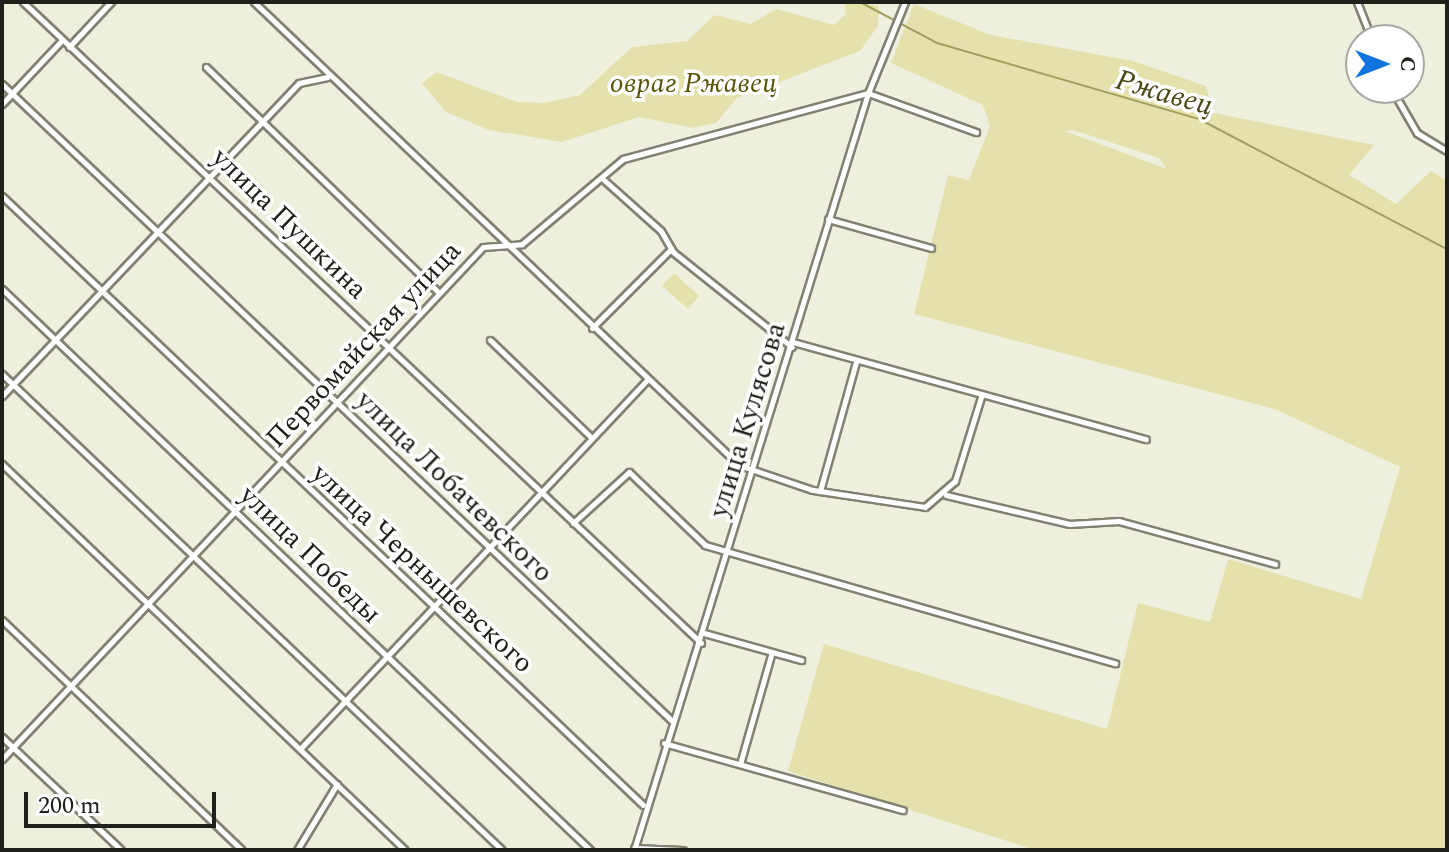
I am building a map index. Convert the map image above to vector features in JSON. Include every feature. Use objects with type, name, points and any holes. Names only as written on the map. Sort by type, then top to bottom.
[{"type":"street","name":"улица Пушкина","points":[[23,2],[701,643]]},
{"type":"street","points":[[69,47],[111,2]]},
{"type":"street","points":[[254,2],[647,380],[752,470],[820,491],[925,507],[946,495],[982,394]]},
{"type":"street","name":"улица Кулясова","points":[[634,849],[643,805],[701,643],[868,93],[905,2]]},
{"type":"street","points":[[1357,2],[1366,24]]},
{"type":"street","points":[[2,104],[62,40]]},
{"type":"street","points":[[206,67],[439,293]]},
{"type":"street","points":[[2,396],[304,79],[332,79]]},
{"type":"street","name":"улица Лобачевского","points":[[2,84],[671,720]]},
{"type":"street","points":[[868,93],[976,132]]},
{"type":"street","name":"Первомайская улица","points":[[2,759],[146,599],[194,555],[483,247],[522,244],[604,180],[623,159],[868,93]]},
{"type":"street","points":[[1398,104],[1403,115],[1426,143],[1447,151]]},
{"type":"street","points":[[604,180],[671,249],[792,344],[1146,439]]},
{"type":"street","name":"улица Чернышевского","points":[[2,196],[643,805]]},
{"type":"street","points":[[828,219],[931,248]]},
{"type":"street","points":[[592,328],[671,249]]},
{"type":"street","name":"улица Победы","points":[[2,289],[590,850]]},
{"type":"street","points":[[490,340],[592,438]]},
{"type":"street","points":[[820,491],[856,362]]},
{"type":"street","points":[[2,374],[502,850]]},
{"type":"street","points":[[300,749],[647,380]]},
{"type":"street","points":[[2,464],[405,850]]},
{"type":"street","points":[[573,523],[629,472],[705,545],[918,611],[1115,663]]},
{"type":"street","points":[[946,495],[1070,524],[1119,521],[1275,564]]},
{"type":"street","points":[[2,620],[242,850]]},
{"type":"street","points":[[704,633],[801,660]]},
{"type":"street","points":[[740,764],[772,652]]},
{"type":"street","points":[[2,737],[121,850]]},
{"type":"street","points":[[664,743],[903,810]]},
{"type":"street","points":[[297,850],[337,784]]},
{"type":"street","points":[[634,849],[683,850]]},
{"type":"green space","name":"овраг Ржавец","points":[[844,2],[879,6],[878,26],[860,51],[737,98],[716,123],[693,128],[639,117],[562,142],[489,130],[446,112],[422,83],[437,72],[517,102],[545,103],[580,95],[632,47],[687,41],[715,15],[751,24],[776,9],[834,25],[846,14]]},
{"type":"green space","points":[[914,4],[991,35],[1133,61],[1206,86],[1214,113],[1374,145],[1349,175],[1396,204],[1431,171],[1447,181],[1447,850],[1035,850],[788,771],[824,644],[1107,729],[1138,603],[1210,622],[1228,559],[1361,599],[1400,467],[1275,409],[914,314],[948,175],[969,180],[990,126],[983,105],[891,63]],"holes":[[[1073,130],[1159,158],[1167,169],[1065,131]]]},
{"type":"green space","points":[[674,273],[699,296],[688,309],[662,286]]},
{"type":"waterway","name":"Ржавец","points":[[860,2],[937,43],[1199,119],[1447,249]]}]
